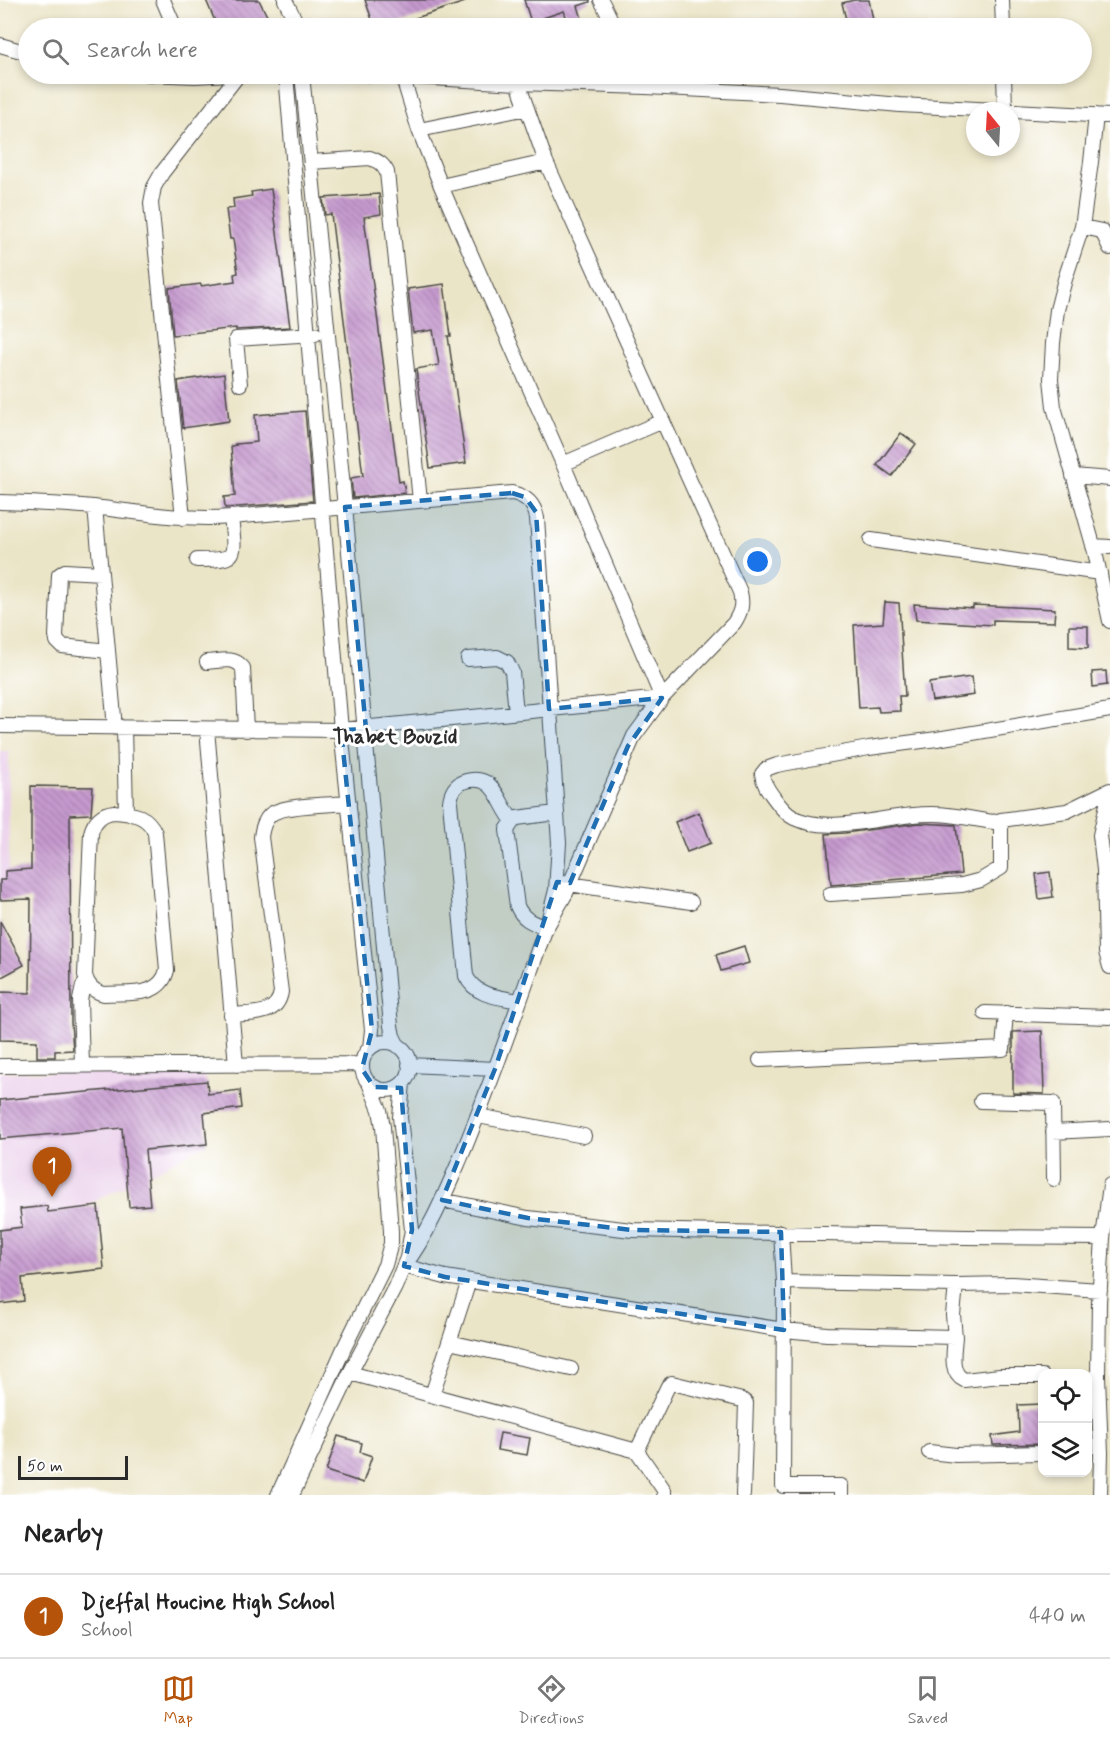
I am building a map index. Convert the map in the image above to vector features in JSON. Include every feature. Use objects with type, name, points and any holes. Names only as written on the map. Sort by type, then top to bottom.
[{"type":"street","points":[[163,0],[171,18]]},
{"type":"street","points":[[285,0],[294,18]]},
{"type":"street","points":[[601,0],[610,18]]},
{"type":"street","points":[[1002,0],[1003,18]]},
{"type":"street","points":[[0,45],[18,50]]},
{"type":"street","points":[[183,518],[151,203],[154,187],[162,173],[231,84]]},
{"type":"street","points":[[287,84],[322,509],[372,1030],[370,1048]]},
{"type":"street","points":[[303,84],[366,729],[391,1026],[398,1046],[406,1054],[409,1065],[408,1074],[398,1087],[386,1090],[369,1083]]},
{"type":"street","points":[[405,84],[419,130],[441,186],[563,464],[662,698]]},
{"type":"street","points":[[404,1266],[421,1241],[442,1200],[478,1116],[552,906],[628,746],[662,698],[734,623],[740,614],[742,603],[740,592],[546,162],[518,84]]},
{"type":"street","points":[[550,84],[780,94],[900,105],[966,108]]},
{"type":"street","points":[[1004,84],[1005,102]]},
{"type":"street","points":[[419,130],[527,108]]},
{"type":"street","points":[[1020,111],[1103,116],[1082,227],[1057,310],[1051,379],[1054,407],[1093,546],[1110,621]]},
{"type":"street","points":[[311,162],[370,158],[377,160],[387,172],[420,501]]},
{"type":"street","points":[[441,186],[546,162]]},
{"type":"street","points":[[1082,227],[1106,232],[1110,248]]},
{"type":"street","points":[[240,384],[236,339],[328,333]]},
{"type":"street","points":[[563,464],[663,421]]},
{"type":"street","points":[[1073,476],[1110,479]]},
{"type":"street","points":[[0,502],[95,507],[183,518],[231,517],[512,493],[525,497],[533,506],[537,518],[559,856],[563,883]]},
{"type":"street","points":[[95,507],[108,651],[120,728],[126,813]]},
{"type":"street","points":[[197,560],[222,560],[230,556],[235,548],[231,517]]},
{"type":"street","points":[[871,540],[1100,573]]},
{"type":"street","points":[[1093,546],[1110,547]]},
{"type":"street","points":[[101,573],[65,571],[59,575],[56,636],[62,646],[108,651]]},
{"type":"street","points":[[468,659],[496,657],[507,662],[512,672],[516,712]]},
{"type":"street","points":[[207,662],[233,660],[243,668],[246,730]]},
{"type":"street","points":[[0,726],[246,730],[366,729],[662,698]]},
{"type":"street","points":[[1110,710],[869,748],[777,765],[766,769],[762,774],[766,786],[777,803],[792,817],[809,823],[844,824],[902,815],[935,814],[994,822],[1067,811],[1110,791]]},
{"type":"street","points":[[207,729],[236,1065]]},
{"type":"street","points":[[513,821],[489,783],[478,779],[466,781],[453,791],[450,802],[466,976],[472,987],[482,993],[519,1001]]},
{"type":"street","points":[[1110,791],[1100,835],[1106,843],[1106,952],[1110,967]]},
{"type":"street","points":[[231,1015],[269,1011],[280,998],[261,837],[263,825],[270,815],[281,809],[349,803]]},
{"type":"street","points":[[114,812],[126,813],[143,817],[155,833],[167,970],[158,987],[148,992],[104,994],[93,990],[87,981],[85,970],[93,827],[104,815],[114,812]]},
{"type":"street","points":[[546,928],[528,921],[519,912],[507,830],[513,821],[522,816],[556,813]]},
{"type":"street","points":[[830,894],[962,885],[981,880],[1001,868],[1001,820]]},
{"type":"street","points":[[563,883],[691,902]]},
{"type":"street","points":[[82,1065],[80,1000],[87,981]]},
{"type":"street","points":[[985,1013],[1110,1017]]},
{"type":"street","points":[[760,1060],[1002,1049],[1006,1013]]},
{"type":"street","points":[[278,1495],[344,1348],[385,1265],[388,1254],[391,1231],[380,1110],[363,1074],[362,1064],[370,1048],[384,1043],[398,1046]]},
{"type":"street","points":[[0,1066],[362,1064]]},
{"type":"street","points":[[409,1065],[495,1069]]},
{"type":"street","points":[[292,1495],[404,1266],[412,1230],[400,1117],[403,1083]]},
{"type":"street","points":[[981,1101],[1053,1103],[1054,1179]]},
{"type":"street","points":[[478,1116],[584,1136]]},
{"type":"street","points":[[1053,1132],[1110,1129]]},
{"type":"street","points":[[1100,1495],[1094,1453],[1093,1376],[1103,1238],[1110,1185]]},
{"type":"street","points":[[442,1200],[528,1218],[632,1230],[931,1237],[1103,1238]]},
{"type":"street","points":[[781,1232],[784,1282],[783,1486],[841,1486],[841,1495]]},
{"type":"street","points":[[404,1266],[445,1277],[784,1330],[826,1334],[955,1337]]},
{"type":"street","points":[[432,1395],[469,1281]]},
{"type":"street","points":[[784,1282],[1012,1284],[1100,1290]]},
{"type":"street","points":[[956,1285],[953,1315],[954,1358],[955,1371],[960,1378],[964,1380],[1000,1376],[1038,1376]]},
{"type":"street","points":[[450,1342],[571,1369]]},
{"type":"street","points":[[350,1373],[637,1451],[664,1490],[664,1495]]},
{"type":"street","points":[[637,1451],[669,1384],[680,1384],[742,1400],[747,1405],[742,1495]]},
{"type":"street","points":[[929,1452],[956,1455],[1038,1454]]},
{"type":"highlighted area","points":[[512,493],[525,497],[536,512],[549,709],[662,698],[628,746],[570,883],[557,882],[495,1069],[442,1200],[528,1218],[632,1230],[781,1232],[784,1330],[445,1277],[404,1266],[412,1230],[401,1088],[374,1087],[362,1069],[372,1030],[341,730],[366,729],[345,507]]},
{"type":"shaded area","points":[[0,751],[9,751],[9,891],[0,891]]},
{"type":"shaded area","points":[[0,1072],[205,1073],[207,1144],[0,1250]]},
{"type":"building","points":[[206,0],[259,0],[268,18],[214,18]]},
{"type":"building","points":[[365,0],[464,0],[465,2],[416,18],[371,18]]},
{"type":"building","points":[[524,0],[590,0],[578,6],[582,18],[566,18],[564,11],[543,18],[530,18]]},
{"type":"building","points":[[869,0],[873,18],[846,18],[842,3]]},
{"type":"building","points":[[271,189],[290,327],[236,330],[236,328],[173,335],[169,288],[235,281],[234,274],[238,273],[226,209],[234,208],[233,199],[252,196],[251,192]]},
{"type":"building","points":[[379,194],[381,214],[364,217],[399,482],[403,481],[405,493],[353,498],[351,478],[363,476],[331,214],[325,215],[323,198]]},
{"type":"building","points":[[444,284],[451,336],[448,336],[466,463],[430,468],[416,369],[439,365],[433,330],[413,333],[408,289]]},
{"type":"building","points":[[224,374],[229,421],[183,428],[178,381]]},
{"type":"building","points":[[305,411],[313,501],[225,508],[224,497],[235,496],[231,446],[257,442],[255,415]]},
{"type":"building","points":[[901,433],[916,444],[892,476],[877,465]]},
{"type":"building","points":[[885,602],[899,603],[905,696],[899,696],[900,711],[879,712],[878,707],[859,708],[854,625],[883,623]]},
{"type":"building","points":[[914,604],[973,608],[973,605],[1055,609],[1054,622],[993,620],[993,625],[916,620]]},
{"type":"building","points":[[1069,626],[1088,626],[1088,648],[1069,647]]},
{"type":"building","points":[[1106,671],[1107,685],[1093,687],[1092,672]]},
{"type":"building","points":[[971,677],[974,695],[932,701],[929,683]]},
{"type":"building","points":[[31,786],[93,787],[91,814],[70,815],[73,1050],[55,1051],[55,1057],[37,1057],[37,1041],[0,1040],[0,992],[30,993],[31,899],[0,900],[0,880],[5,880],[5,871],[31,869]]},
{"type":"building","points":[[699,812],[711,843],[687,852],[675,822]]},
{"type":"building","points":[[919,823],[956,825],[961,874],[831,885],[826,834]]},
{"type":"building","points":[[1050,872],[1053,897],[1039,899],[1036,874]]},
{"type":"building","points":[[0,921],[24,965],[0,978]]},
{"type":"building","points":[[744,946],[749,963],[721,971],[716,955]]},
{"type":"building","points":[[1042,1031],[1044,1094],[1013,1093],[1013,1032]]},
{"type":"building","points":[[207,1081],[208,1094],[240,1090],[242,1108],[204,1113],[207,1144],[145,1150],[150,1205],[129,1207],[122,1128],[0,1139],[0,1100]]},
{"type":"building","points":[[47,1206],[48,1212],[98,1206],[104,1269],[22,1278],[24,1301],[0,1304],[0,1230],[22,1227],[20,1209]]},
{"type":"building","points":[[1038,1404],[1038,1444],[993,1445],[992,1436],[1019,1432],[1018,1405]]},
{"type":"building","points":[[500,1433],[530,1438],[527,1455],[497,1450]]},
{"type":"building","points":[[338,1436],[362,1443],[360,1452],[372,1456],[363,1483],[326,1471]]},
{"type":"place","name":"Djeffal Houcine High School","points":[[52,1197]]},
{"type":"district","name":"Thabet Bouzid","points":[[395,737]]}]
